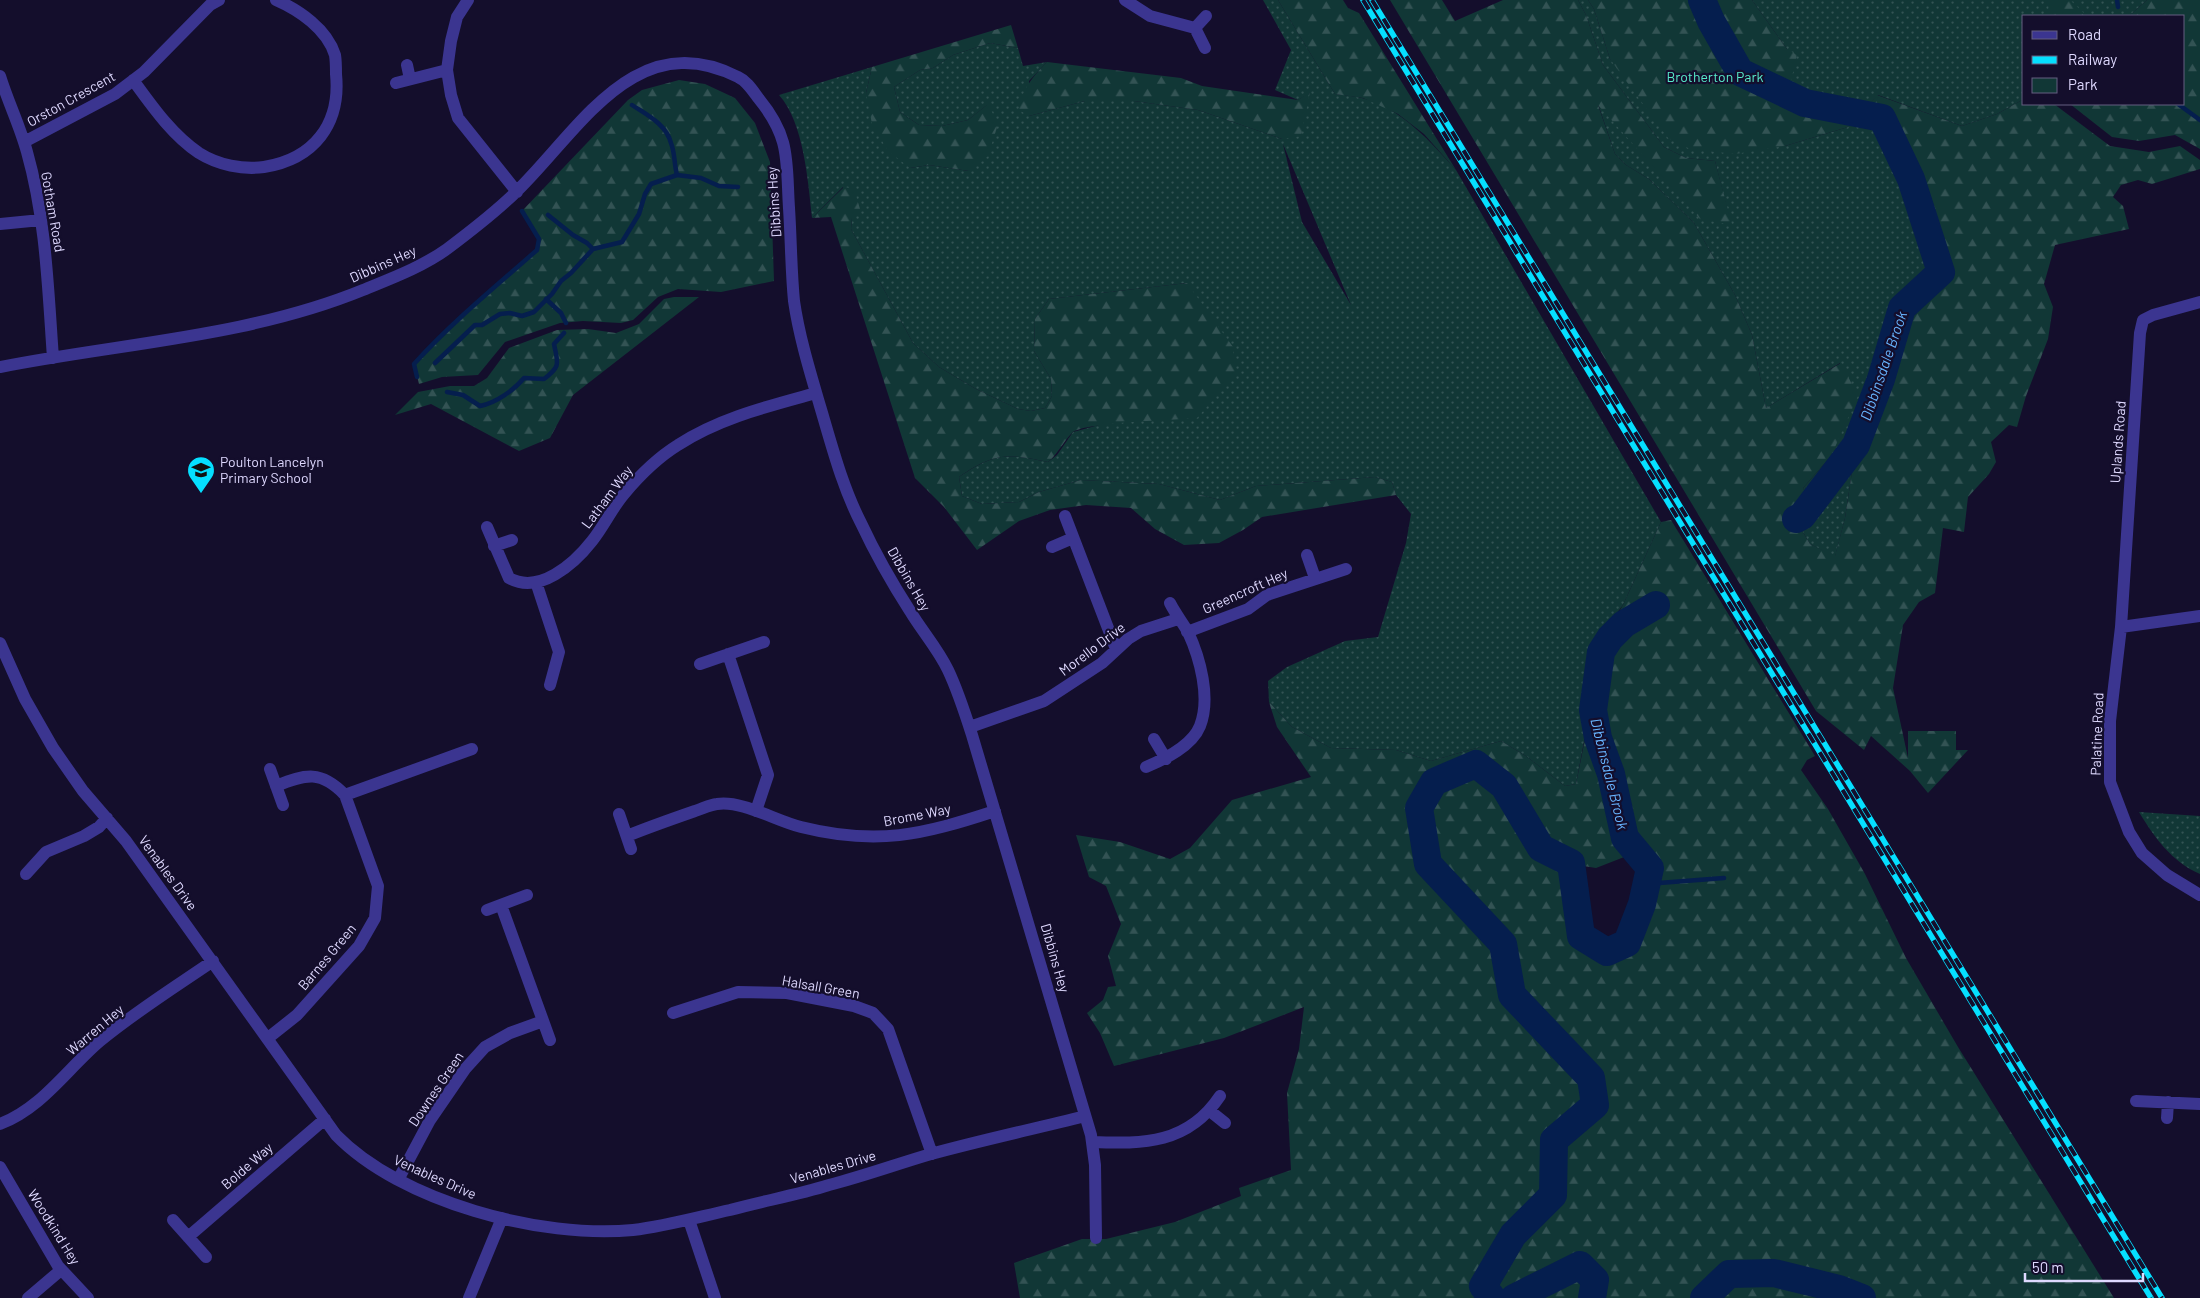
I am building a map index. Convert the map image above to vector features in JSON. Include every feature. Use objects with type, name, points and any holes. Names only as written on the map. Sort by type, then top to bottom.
[{"type":"street","name":"Orston Crescent","points":[[24,142],[115,94],[144,72],[210,5],[219,0]]},
{"type":"street","name":"Orston Crescent","points":[[133,80],[155,110],[200,153],[223,163],[248,169],[282,164],[306,152],[322,136],[334,113],[337,87],[334,55],[326,38],[313,22],[291,6],[276,0]]},
{"type":"street","points":[[468,0],[457,17],[451,41],[447,70],[451,95],[458,118],[488,153],[517,192]]},
{"type":"street","points":[[1125,0],[1150,16],[1195,28],[1205,48]]},
{"type":"street","points":[[1195,28],[1206,16]]},
{"type":"street","name":"Dibbins Hey","points":[[0,367],[238,326],[311,309],[350,296],[402,274],[444,251],[517,192],[585,117],[613,90],[638,73],[661,64],[687,64],[708,66],[742,78],[775,119],[783,136],[794,300],[816,393],[842,480],[860,522],[909,610],[946,666],[960,697],[970,727],[1092,1142],[1096,1190],[1096,1238]]},
{"type":"street","points":[[407,65],[410,80]]},
{"type":"street","points":[[396,83],[447,70]]},
{"type":"street","name":"Gotham Road","points":[[0,76],[24,142],[41,220],[47,270],[53,358]]},
{"type":"street","points":[[0,224],[41,220]]},
{"type":"street","name":"Uplands Road","points":[[2121,627],[2140,333],[2143,320],[2153,315],[2200,302]]},
{"type":"street","name":"Latham Way","points":[[536,582],[552,576],[570,563],[591,542],[628,489],[650,466],[677,445],[706,430],[761,408],[816,393]]},
{"type":"street","points":[[1065,516],[1116,650]]},
{"type":"street","points":[[487,527],[509,578],[516,582],[536,582],[559,652],[550,685]]},
{"type":"street","points":[[1052,547],[1073,538]]},
{"type":"street","points":[[494,546],[512,540]]},
{"type":"street","points":[[1307,555],[1315,578]]},
{"type":"street","name":"Greencroft Hey","points":[[1187,632],[1248,609],[1266,595],[1346,569]]},
{"type":"street","points":[[1146,767],[1166,759],[1189,740],[1200,727],[1204,707],[1202,679],[1187,632],[1170,603]]},
{"type":"street","points":[[2121,627],[2200,616]]},
{"type":"street","name":"Morello Drive","points":[[970,727],[1044,701],[1082,677],[1141,631],[1178,619]]},
{"type":"street","name":"Palatine Road","points":[[2121,627],[2110,721],[2110,782],[2128,832],[2142,853],[2167,876],[2200,895]]},
{"type":"street","points":[[700,664],[764,642]]},
{"type":"street","name":"Venables Drive","points":[[0,643],[26,699],[53,748],[84,791],[126,841],[325,1119],[353,1152],[398,1180],[440,1199],[481,1214],[543,1226],[593,1230],[632,1230],[689,1220],[828,1186],[932,1154],[1085,1116]]},
{"type":"street","points":[[728,654],[768,775],[756,810]]},
{"type":"street","points":[[1154,739],[1166,759]]},
{"type":"street","points":[[276,786],[300,777],[312,775],[336,786],[345,795],[472,749]]},
{"type":"street","points":[[270,768],[283,805]]},
{"type":"street","name":"Barnes Green","points":[[268,1038],[297,1015],[359,946],[375,918],[378,886],[345,795]]},
{"type":"street","name":"Brome Way","points":[[626,836],[718,804],[756,810],[799,826],[836,834],[875,838],[907,835],[948,826],[995,811]]},
{"type":"street","points":[[619,814],[631,849]]},
{"type":"street","points":[[26,874],[46,852],[84,836],[99,827],[107,818]]},
{"type":"street","points":[[487,910],[527,895]]},
{"type":"street","points":[[501,905],[550,1040]]},
{"type":"street","name":"Warren Hey","points":[[0,1124],[30,1108],[60,1082],[101,1041],[213,960]]},
{"type":"street","name":"Halsall Green","points":[[673,1012],[738,992],[788,993],[854,1006],[873,1013],[888,1029],[932,1154]]},
{"type":"street","name":"Downes Green","points":[[398,1180],[430,1120],[465,1069],[485,1047],[510,1032],[543,1021]]},
{"type":"street","points":[[1092,1142],[1126,1143],[1166,1138],[1191,1126],[1210,1111],[1220,1096]]},
{"type":"street","points":[[2136,1101],[2200,1104]]},
{"type":"street","points":[[2167,1118],[2168,1102]]},
{"type":"street","points":[[1210,1111],[1225,1123]]},
{"type":"street","name":"Bolde Way","points":[[188,1237],[325,1119]]},
{"type":"street","name":"Woodkind Hey","points":[[0,1167],[61,1270],[88,1298]]},
{"type":"street","points":[[469,1298],[502,1218]]},
{"type":"street","points":[[173,1220],[206,1257]]},
{"type":"street","points":[[689,1220],[715,1298]]},
{"type":"street","points":[[28,1298],[61,1270]]},
{"type":"green space","points":[[1263,0],[1278,0],[1335,94],[1362,98],[1389,109],[1425,137],[1456,170],[1661,522],[1623,605],[1596,640],[1589,715],[1576,784],[1565,786],[1526,756],[1501,741],[1431,761],[1396,750],[1331,748],[1292,727],[1269,702],[1268,681],[1287,667],[1345,641],[1378,637],[1406,543],[1411,514],[1396,495],[1392,482],[1375,477],[1256,486],[1220,500],[1159,484],[1081,480],[1039,492],[1019,502],[982,504],[962,496],[959,477],[982,463],[992,459],[1011,456],[1048,462],[1057,455],[1073,432],[1099,425],[1187,283],[1049,299],[1035,319],[1034,351],[1051,379],[1052,396],[1045,408],[1031,411],[1018,409],[976,389],[939,367],[913,343],[851,229],[852,218],[843,187],[812,218],[806,170],[799,136],[794,121],[779,95],[872,67],[866,93],[910,168],[929,165],[969,171],[987,105],[968,120],[942,126],[919,125],[900,112],[894,87],[920,70],[933,68],[953,55],[990,43],[1018,48],[1023,66],[1047,62],[1029,81],[1029,116],[1085,101],[1134,101],[1198,110],[1282,139],[1310,93],[1298,100],[1275,90],[1291,50]],"holes":[[[1283,144],[1351,305],[1302,222]]]},
{"type":"green space","points":[[1278,0],[1343,0],[1348,8],[1359,13],[1456,170],[1424,134],[1398,114],[1363,98],[1335,94]]},
{"type":"green space","points":[[1390,0],[1442,0],[1455,21],[1503,0],[1578,0],[1586,15],[1603,65],[1664,147],[1686,158],[1715,161],[1732,225],[1700,219],[1598,105],[1615,154],[1626,165],[1649,179],[1694,223],[1735,295],[1752,335],[1766,408],[1841,363],[1858,396],[1831,456],[1803,488],[1808,497],[1791,512],[1810,544],[1835,556],[1845,518],[1856,445],[1881,379],[1902,308],[1941,272],[1911,179],[1882,118],[1861,114],[1877,95],[1962,126],[1997,114],[2022,100],[2022,105],[2055,105],[2110,146],[2149,152],[2180,146],[2200,160],[2200,169],[2152,184],[2138,180],[2121,185],[2113,197],[2123,206],[2129,229],[2055,245],[2044,284],[2053,307],[2048,339],[2026,396],[2017,427],[2009,425],[1991,442],[1996,462],[1989,474],[1968,497],[1964,532],[1943,528],[1935,593],[1919,602],[1903,625],[1893,688],[1908,758],[1908,731],[1956,731],[1956,750],[1968,750],[1928,793],[1910,771],[1871,736],[1864,750],[1816,711]]},
{"type":"green space","points":[[1578,0],[1588,0],[1594,9],[1610,59],[1785,146],[1848,127],[1860,114],[1805,103],[1788,94],[1787,49],[1752,0],[2147,0],[2130,15],[2022,15],[2022,100],[1997,114],[1962,126],[1878,95],[1861,113],[1882,118],[1911,179],[1941,272],[1902,308],[1881,379],[1856,445],[1845,518],[1835,557],[1810,544],[1791,512],[1808,497],[1803,488],[1831,456],[1840,363],[1766,408],[1752,335],[1735,295],[1694,223],[1649,179],[1626,165],[1615,154],[1598,104],[1700,218],[1731,224],[1715,161],[1686,158],[1664,147],[1603,65],[1586,15]]},
{"type":"green space","name":"Brotherton Park","points":[[1588,0],[1752,0],[1787,49],[1797,55],[1788,94],[1805,103],[1861,114],[1848,127],[1785,146],[1735,154],[1690,149],[1668,138],[1610,59],[1594,9]]},
{"type":"green space","points":[[2049,0],[2070,0],[2086,15],[2048,15]]},
{"type":"green space","points":[[2147,0],[2200,0],[2200,149],[2175,135],[2139,141],[2112,137],[2071,105],[2185,105],[2185,15],[2130,15]]},
{"type":"green space","points":[[1011,25],[1018,48],[990,43],[953,55],[933,68],[920,70],[894,87],[900,112],[919,125],[942,126],[968,120],[988,104],[998,124],[988,156],[969,171],[929,165],[910,168],[888,151],[872,124],[866,93],[872,67]]},
{"type":"green space","points":[[1047,62],[1181,78],[1202,86],[1298,100],[1310,92],[1301,136],[1282,139],[1198,110],[1134,101],[1085,101],[1029,116],[1019,110],[1020,102],[1025,89]]},
{"type":"green space","points":[[679,80],[705,84],[735,98],[755,123],[770,162],[774,281],[721,292],[678,289],[658,297],[633,320],[621,323],[583,321],[560,323],[505,342],[478,375],[442,377],[419,384],[414,364],[446,330],[537,250],[539,239],[522,211],[628,100],[642,90]]},
{"type":"green space","points":[[844,187],[854,189],[860,209],[852,218],[851,229],[913,343],[939,367],[976,389],[1018,409],[1031,411],[1045,408],[1052,396],[1051,379],[1034,351],[1035,319],[1049,299],[1187,283],[1233,347],[1235,374],[1197,418],[1113,424],[1082,429],[1073,432],[1048,462],[1011,456],[992,459],[971,469],[959,477],[962,496],[982,504],[1019,502],[1039,492],[1081,480],[1159,484],[1220,500],[1256,486],[1375,477],[1392,482],[1396,495],[1262,517],[1219,543],[1184,545],[1155,529],[1131,508],[1086,505],[1050,510],[1019,521],[977,550],[944,507],[915,478],[831,217],[812,218]]},
{"type":"green space","points":[[699,297],[573,395],[550,438],[519,451],[431,404],[395,415],[418,392],[450,386],[474,386],[487,378],[509,348],[557,330],[588,329],[616,333],[639,324],[664,299]]},
{"type":"green space","points":[[1671,520],[1815,756],[1807,760],[1801,770],[1828,809],[1865,874],[1906,958],[1958,1047],[2114,1298],[1020,1298],[1014,1263],[1082,1239],[1106,1239],[1175,1222],[1241,1196],[1239,1188],[1291,1170],[1287,1093],[1299,1049],[1304,1007],[1224,1038],[1114,1066],[1100,1033],[1087,1013],[1103,1000],[1108,987],[1116,986],[1108,956],[1121,924],[1106,886],[1089,877],[1076,835],[1120,842],[1170,859],[1190,848],[1232,800],[1311,777],[1277,727],[1269,702],[1292,727],[1331,748],[1396,750],[1431,761],[1501,741],[1526,756],[1565,786],[1576,784],[1606,634],[1623,605],[1661,522]],"holes":[[[1637,852],[1650,868],[1642,904],[1627,943],[1607,952],[1581,936],[1571,864],[1596,868]]]},
{"type":"green space","points":[[2139,812],[2200,816],[2200,874],[2172,856],[2151,831]]},
{"type":"waterway","name":"Dibbinsdale Brook","points":[[1702,0],[1711,21],[1740,72],[1805,103],[1882,118],[1911,179],[1941,272],[1902,308],[1881,379],[1856,445],[1802,516],[1796,519]]},
{"type":"waterway","points":[[2117,0],[2118,7]]},
{"type":"waterway","points":[[632,105],[660,125],[669,136],[677,175]]},
{"type":"waterway","points":[[2179,105],[2200,120]]},
{"type":"waterway","points":[[435,363],[475,325],[482,325],[500,314],[510,313],[522,316],[534,312],[593,249],[622,242],[639,214],[645,194],[651,184],[677,175],[701,178],[719,186],[738,187]]},
{"type":"waterway","points":[[417,377],[414,364],[428,349],[474,305],[537,250],[539,239],[522,211]]},
{"type":"waterway","points":[[548,215],[593,249]]},
{"type":"waterway","points":[[546,299],[561,313],[566,323]]},
{"type":"waterway","points":[[447,392],[463,395],[480,406],[504,395],[524,378],[544,379],[556,367],[557,360],[554,344],[564,333]]},
{"type":"waterway","name":"Dibbinsdale Brook","points":[[1492,1298],[1483,1286],[1513,1235],[1553,1195],[1554,1140],[1595,1105],[1591,1078],[1512,995],[1503,944],[1428,864],[1419,808],[1434,782],[1476,764],[1504,786],[1541,848],[1571,863],[1581,936],[1607,952],[1627,943],[1642,904],[1650,868],[1625,838],[1611,774],[1598,738],[1593,710],[1601,652],[1610,638],[1624,624],[1656,605]]},
{"type":"waterway","points":[[1646,884],[1724,878]]},
{"type":"waterway","name":"Dibbinsdale Brook","points":[[1514,1298],[1580,1265],[1595,1280],[1592,1298]]},
{"type":"waterway","name":"Dibbinsdale Brook","points":[[1704,1298],[1729,1274],[1774,1273],[1839,1289],[1862,1298]]},
{"type":"railway","points":[[1363,0],[2151,1298]]},
{"type":"railway","points":[[1372,0],[2162,1298]]},
{"type":"place","name":"Poulton Lancelyn Primary School","points":[[201,494]]}]
